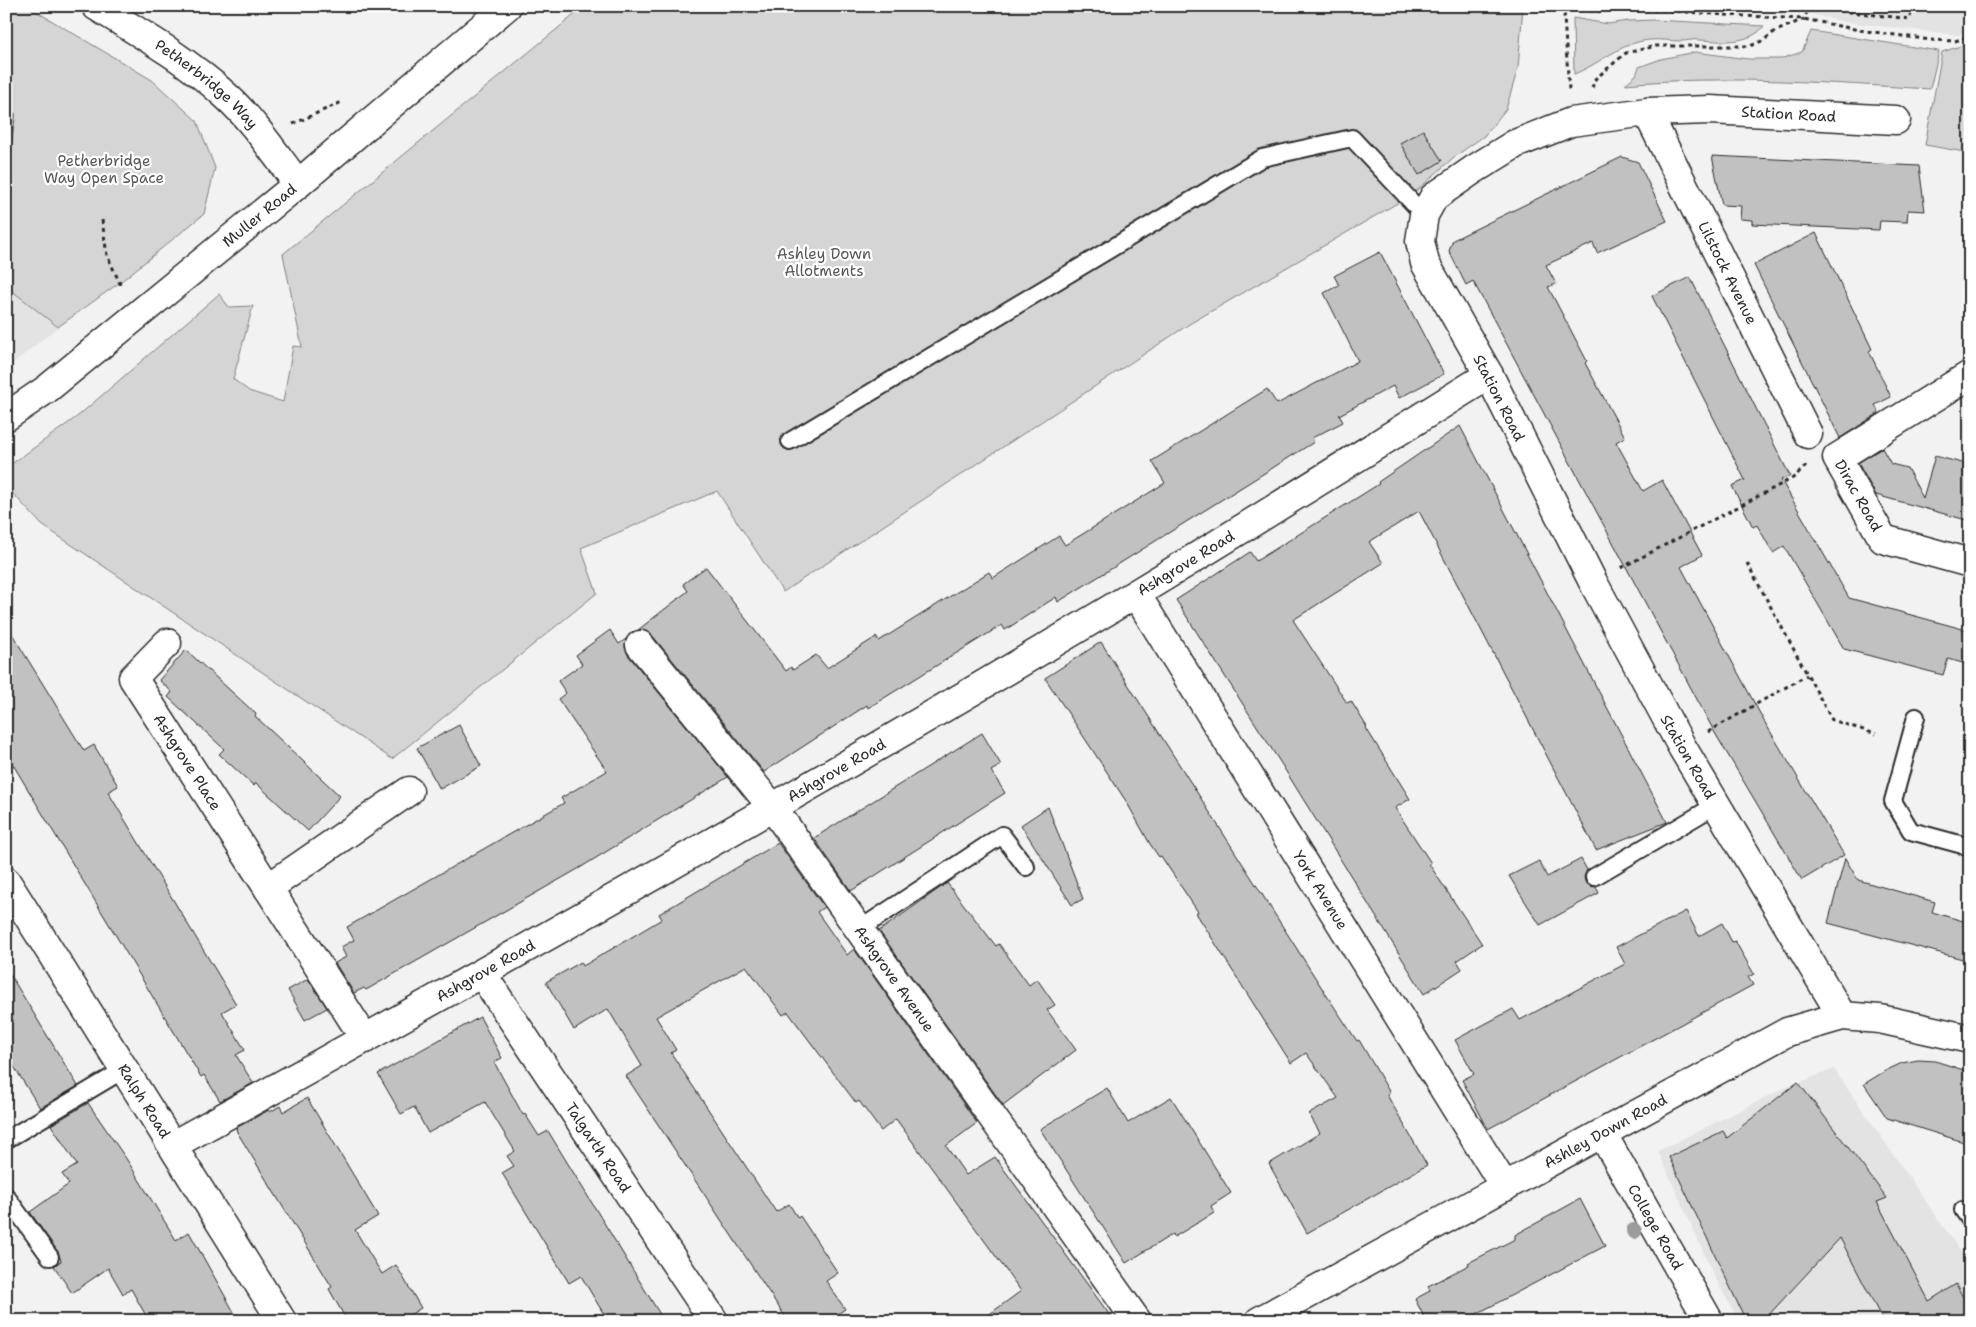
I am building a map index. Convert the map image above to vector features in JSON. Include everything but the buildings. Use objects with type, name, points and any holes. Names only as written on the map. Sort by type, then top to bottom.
[{"type":"street","name":"Petherbridge Way","points":[[96,6],[156,43],[224,94],[242,111],[298,184]]},
{"type":"street","name":"Muller Road","points":[[6,417],[47,389],[298,184],[507,6]]},
{"type":"street","name":"Station Road","points":[[1842,1016],[1682,747],[1593,582],[1489,376],[1425,263],[1420,241],[1424,215],[1434,197],[1515,144],[1549,130],[1583,120],[1647,112],[1710,110],[1896,120]]},
{"type":"street","name":"Lilstock Avenue","points":[[1647,112],[1811,446]]},
{"type":"street","name":"Dirac Road","points":[[1970,375],[1837,458],[1883,539],[1970,563]]},
{"type":"street","name":"Ashgrove Road","points":[[173,1145],[482,974],[773,808],[1136,594],[1489,376]]},
{"type":"street","name":"York Avenue","points":[[1136,594],[1505,1187]]},
{"type":"street","name":"Ashgrove Place","points":[[168,643],[133,678],[365,1039]]},
{"type":"street","name":"Ashgrove Avenue","points":[[640,645],[773,808],[1137,1321]]},
{"type":"street","points":[[268,888],[409,791]]},
{"type":"street","name":"Ralph Road","points":[[6,881],[282,1321]]},
{"type":"street","name":"Talgarth Road","points":[[482,974],[714,1321]]},
{"type":"street","name":"Ashley Down Road","points":[[1259,1321],[1603,1135],[1787,1032],[1842,1016],[1880,1019],[1970,1039]]},
{"type":"street","name":"College Road","points":[[1603,1135],[1709,1321]]},
{"type":"lane","points":[[790,441],[1262,158],[1352,138],[1424,215]]},
{"type":"lane","points":[[1916,717],[1893,801],[1911,831],[1970,847]]},
{"type":"lane","points":[[1594,877],[1716,805]]},
{"type":"lane","points":[[860,930],[1002,835],[1026,867]]},
{"type":"lane","points":[[6,1140],[125,1069]]},
{"type":"lane","points":[[6,1196],[50,1257]]},
{"type":"path","points":[[1567,6],[1564,17],[1567,70]]},
{"type":"path","points":[[1574,6],[1583,10],[1594,11],[1662,10],[1725,16],[1804,19],[1859,30],[1931,40],[1955,41],[1970,36]]},
{"type":"path","points":[[1583,120],[1595,78],[1626,52],[1656,46],[1750,46],[1764,40],[1774,32],[1804,19],[1809,7],[1852,14],[1910,19],[1911,6]]},
{"type":"path","points":[[262,137],[347,100]]},
{"type":"path","points":[[102,220],[107,255],[119,283],[140,313]]},
{"type":"path","points":[[1593,582],[1793,478],[1811,446]]},
{"type":"path","points":[[1747,563],[1832,720],[1876,734]]},
{"type":"path","points":[[1682,747],[1807,675]]},
{"type":"shaded area","points":[[1778,6],[1970,6],[1970,29],[1959,35],[1844,22]]},
{"type":"shaded area","points":[[6,286],[58,327],[6,369]]},
{"type":"shaded area","points":[[1834,1069],[1970,1265],[1970,1321],[1739,1321],[1714,1276],[1658,1151],[1787,1087]]},
{"type":"green space","name":"Petherbridge Way Open Space","points":[[6,6],[27,6],[152,80],[197,121],[215,168],[204,214],[119,283],[58,327],[6,286]]},
{"type":"green space","name":"Ashley Down Allotments","points":[[585,6],[790,6],[792,13],[839,6],[1523,6],[1518,68],[1506,109],[1484,136],[1454,157],[1413,194],[1191,323],[783,592],[717,491],[581,548],[597,593],[392,759],[42,525],[6,486],[6,468],[78,416],[219,294],[229,307],[253,306],[233,379],[249,391],[283,402],[293,346],[302,347],[283,254]]},
{"type":"green space","points":[[1573,18],[1608,24],[1654,20],[1764,26],[1758,32],[1743,39],[1716,41],[1654,40],[1639,42],[1620,49],[1574,74]]},
{"type":"green space","points":[[1811,31],[1939,51],[1930,89],[1816,82],[1739,80],[1663,81],[1625,84],[1636,75],[1639,67],[1661,59],[1695,52],[1748,59],[1780,59],[1802,52]]},
{"type":"green space","points":[[1970,43],[1970,153],[1925,145],[1942,52]]},
{"type":"waterway","points":[[6,113],[11,116],[6,147]]}]
